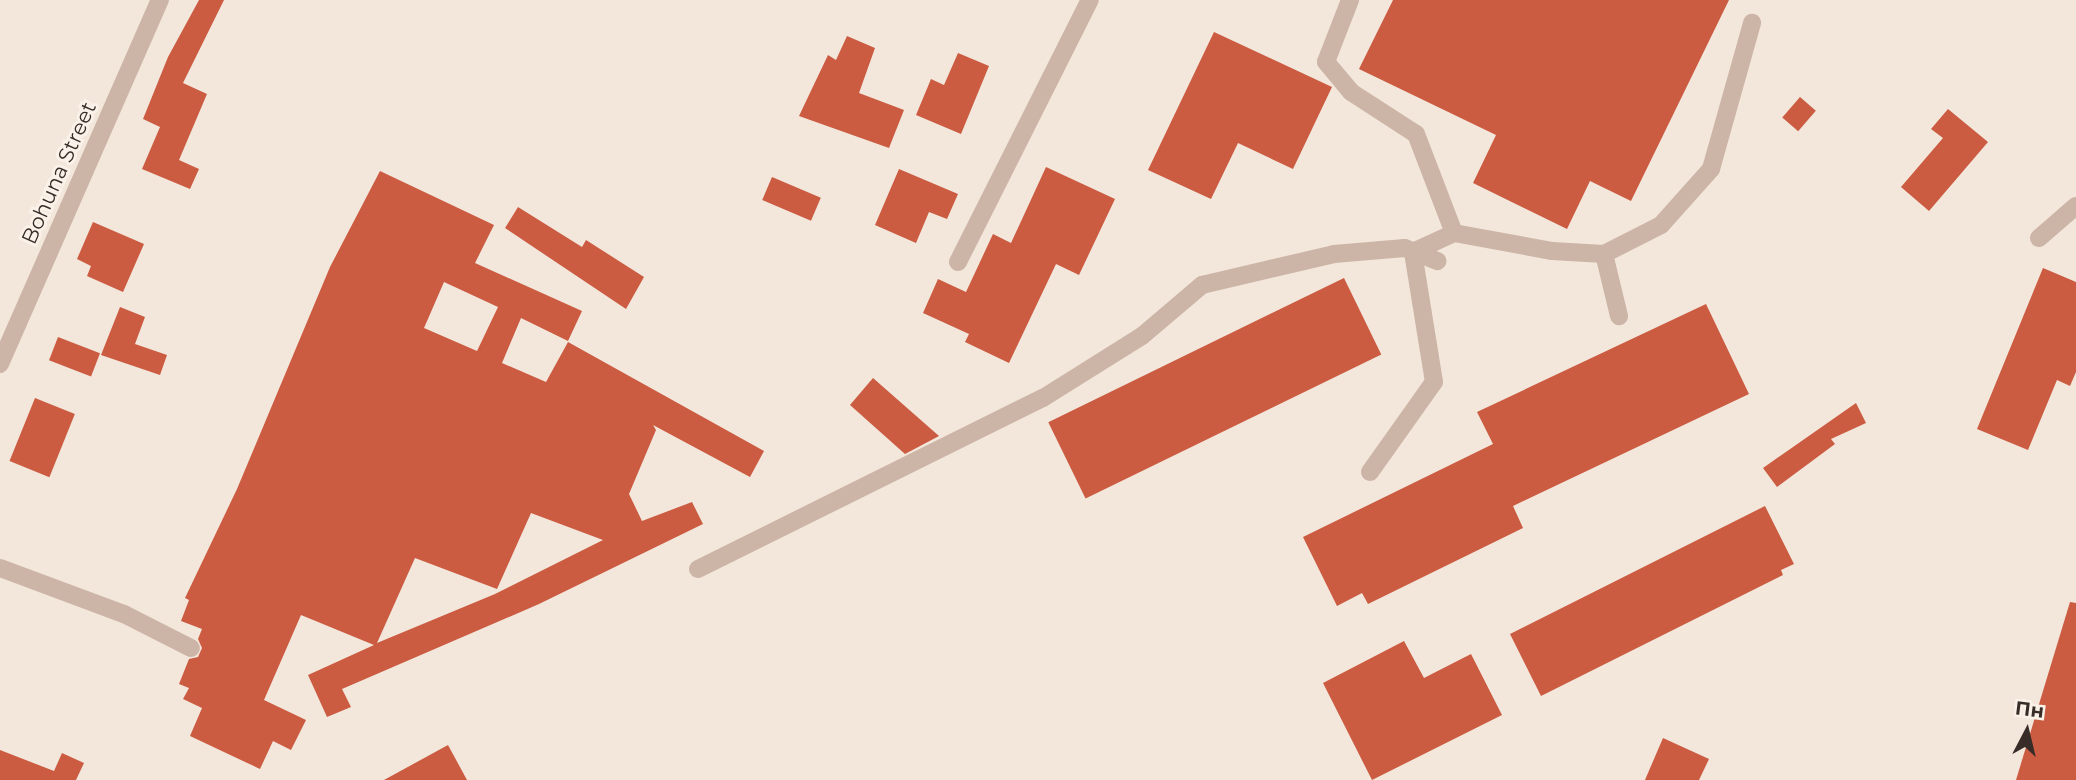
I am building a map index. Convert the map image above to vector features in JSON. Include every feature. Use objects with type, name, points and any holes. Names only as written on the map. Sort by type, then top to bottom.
[{"type":"street","name":"Bohuna Street","points":[[0,364],[160,0]]},
{"type":"street","points":[[958,262],[1090,0]]},
{"type":"street","points":[[1350,0],[1326,62],[1350,92],[1416,134],[1454,233]]},
{"type":"street","points":[[1413,251],[1454,233],[1552,251],[1604,254],[1661,225],[1711,169],[1752,23]]},
{"type":"street","points":[[2039,238],[2076,206]]},
{"type":"street","points":[[698,569],[1043,398],[1142,336],[1202,285],[1334,254],[1405,248],[1438,261]]},
{"type":"street","points":[[1370,472],[1434,382],[1413,251]]},
{"type":"street","points":[[1604,254],[1619,316]]},
{"type":"street","points":[[0,568],[124,614],[191,648]]},
{"type":"building","points":[[199,0],[224,0],[183,83],[207,94],[179,160],[199,169],[190,189],[142,169],[160,127],[143,119],[168,57]]},
{"type":"building","points":[[1393,0],[1729,0],[1631,201],[1590,181],[1567,229],[1473,183],[1496,135],[1359,69]]},
{"type":"building","points":[[1214,32],[1332,87],[1293,169],[1238,143],[1211,199],[1148,170]]},
{"type":"building","points":[[847,36],[875,48],[859,93],[904,110],[889,148],[799,116],[828,55],[836,60]]},
{"type":"building","points":[[958,53],[989,66],[961,134],[916,115],[931,79],[944,85]]},
{"type":"building","points":[[1800,97],[1816,111],[1798,131],[1782,117]]},
{"type":"building","points":[[1948,109],[1988,142],[1929,211],[1901,187],[1943,138],[1931,129]]},
{"type":"building","points":[[1046,167],[1115,199],[1079,275],[1056,264],[1009,363],[965,342],[969,334],[923,313],[938,279],[966,292],[993,234],[1011,243]]},
{"type":"building","points":[[899,169],[958,194],[947,219],[929,212],[916,243],[875,225]]},
{"type":"building","points":[[380,171],[494,225],[475,263],[582,311],[568,341],[521,318],[502,363],[546,382],[568,342],[764,451],[750,477],[653,425],[656,430],[629,494],[642,521],[692,502],[703,524],[539,604],[342,689],[351,707],[327,717],[308,675],[374,645],[301,615],[264,700],[306,720],[291,750],[273,741],[260,769],[190,736],[202,708],[183,699],[189,688],[179,684],[189,659],[198,657],[202,648],[198,639],[202,629],[181,621],[189,600],[185,598],[237,489],[330,267]],"holes":[[[444,282],[498,307],[477,351],[424,328]],[[531,513],[603,540],[495,594],[377,643],[415,558],[497,589]]]},
{"type":"building","points":[[772,177],[821,198],[811,221],[762,200]]},
{"type":"building","points":[[518,207],[582,247],[586,240],[644,277],[626,309],[505,228]]},
{"type":"building","points":[[93,222],[144,244],[123,292],[87,276],[91,266],[77,259]]},
{"type":"building","points":[[2043,268],[2076,282],[2076,372],[2070,386],[2057,380],[2028,450],[1977,429]]},
{"type":"building","points":[[1344,278],[1381,354],[1086,499],[1048,422]]},
{"type":"building","points":[[1706,304],[1749,394],[1513,506],[1523,528],[1368,604],[1362,593],[1337,606],[1303,537],[1493,444],[1477,412]]},
{"type":"building","points":[[120,307],[145,317],[135,344],[167,355],[160,375],[101,355]]},
{"type":"building","points":[[58,337],[100,353],[91,376],[49,360]]},
{"type":"building","points":[[873,378],[939,436],[905,454],[850,405]]},
{"type":"building","points":[[35,398],[75,414],[49,477],[10,461]]},
{"type":"building","points":[[1856,403],[1866,423],[1831,439],[1835,444],[1777,487],[1763,468]]},
{"type":"building","points":[[1765,506],[1794,564],[1781,570],[1783,575],[1541,696],[1510,634]]},
{"type":"building","points":[[2070,602],[2076,603],[2076,780],[2016,780]]},
{"type":"building","points":[[1404,641],[1424,678],[1471,654],[1502,715],[1372,780],[1323,683]]},
{"type":"building","points":[[1663,738],[1709,759],[1699,780],[1645,780]]},
{"type":"building","points":[[448,745],[467,780],[384,780]]},
{"type":"building","points":[[0,750],[54,771],[62,753],[84,763],[76,780],[0,780]]}]
